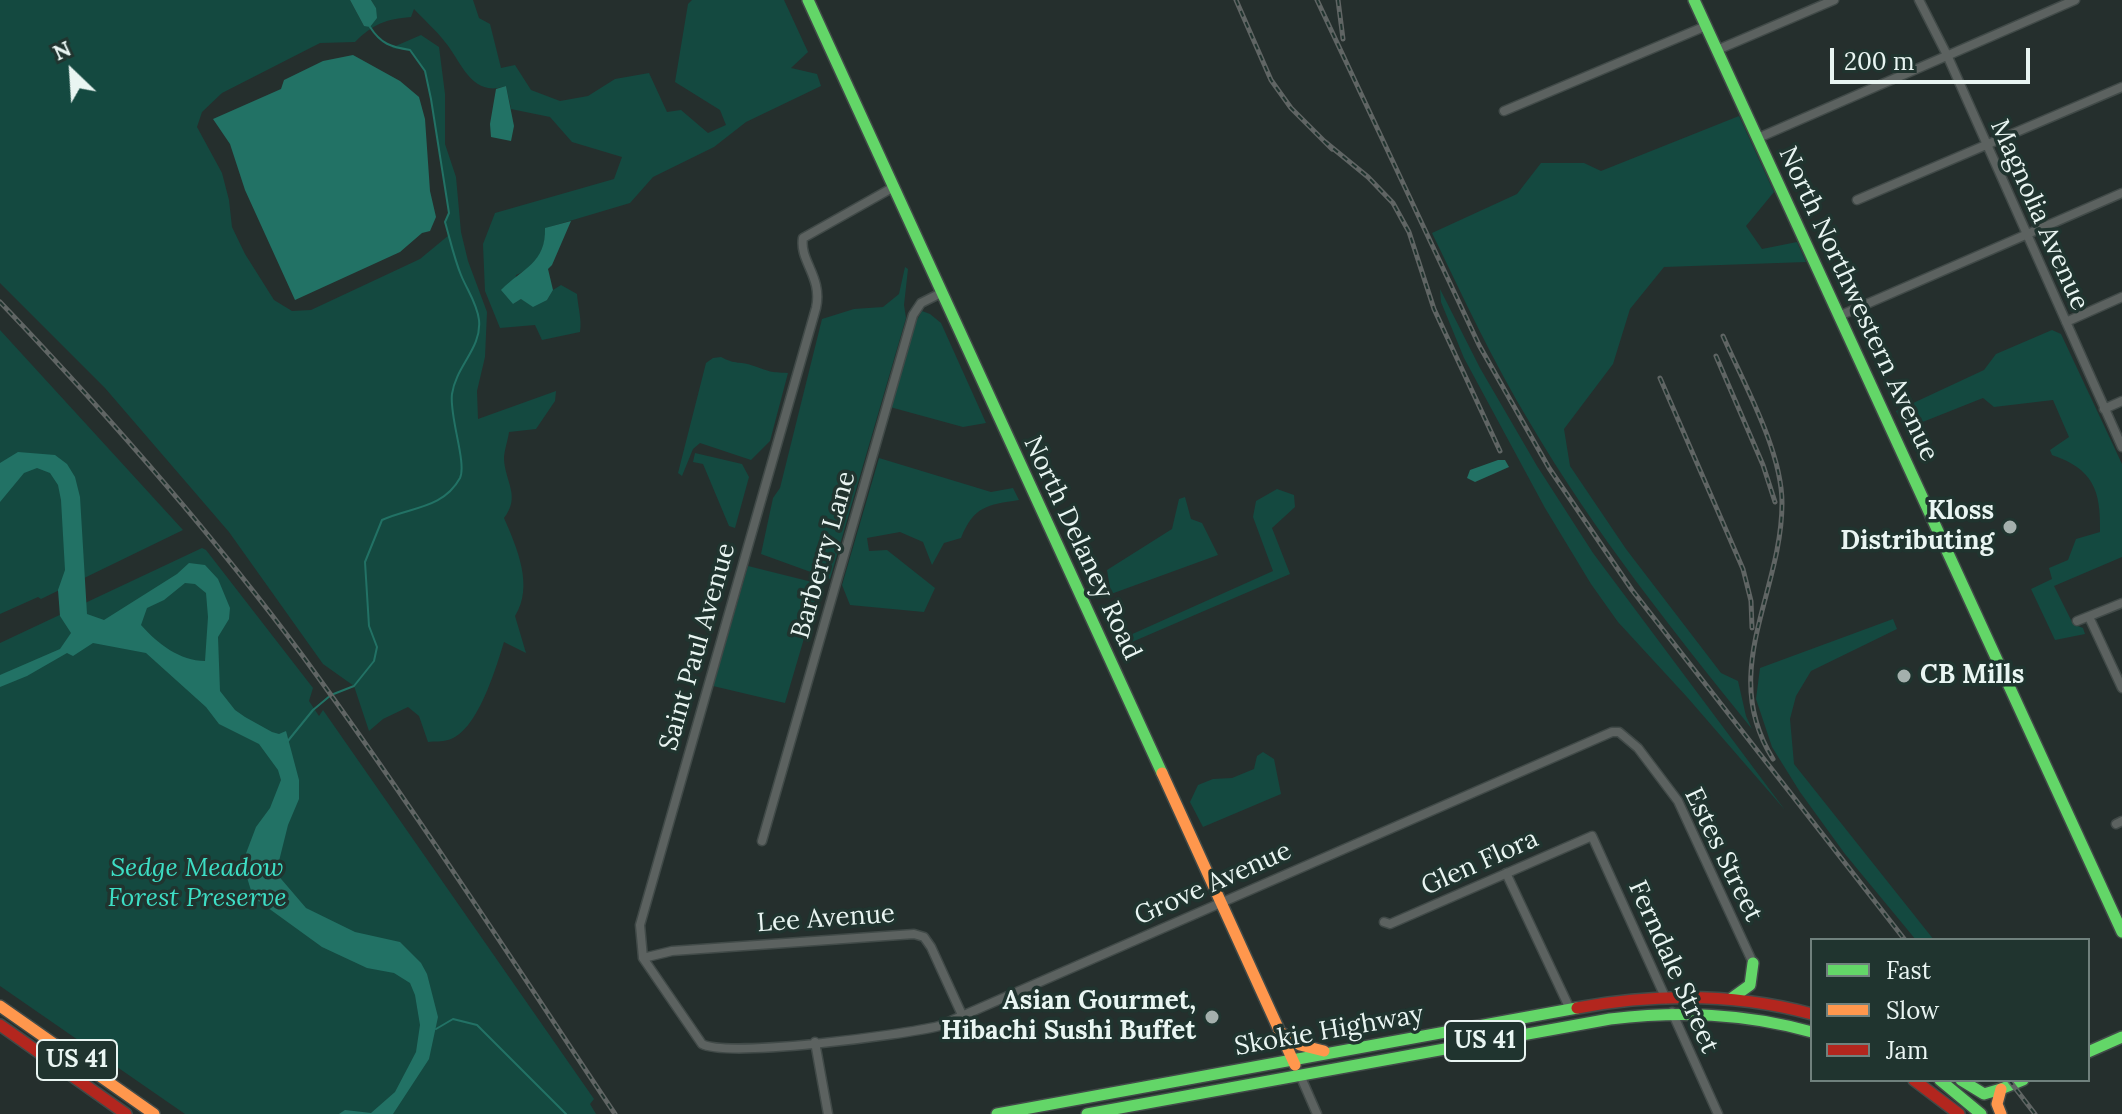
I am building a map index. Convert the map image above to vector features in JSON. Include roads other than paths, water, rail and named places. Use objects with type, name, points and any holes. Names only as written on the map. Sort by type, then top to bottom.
[{"type":"main road","name":"North Delaney Road","points":[[808,0],[1300,1075]]},
{"type":"main road","name":"North Northwestern Avenue","points":[[1694,0],[2122,932]]},
{"type":"main road","points":[[1732,998],[1752,985],[1755,977],[1753,963]]},
{"type":"main road","name":"Skokie Highway","points":[[997,1114],[1570,1009],[1665,996],[1732,998],[1810,1014]]},
{"type":"main road","name":"US 41","points":[[0,1006],[154,1114]]},
{"type":"main road","name":"Skokie Highway","points":[[1087,1114],[1579,1023],[1671,1011],[1744,1016],[1810,1032]]},
{"type":"main road","name":"US 41","points":[[0,1025],[126,1114]]},
{"type":"main road","points":[[1279,1031],[1300,1045],[1333,1053]]},
{"type":"main road","points":[[2090,1051],[2122,1037]]},
{"type":"main road","points":[[1917,1082],[1959,1114]]},
{"type":"main road","points":[[1942,1082],[1981,1114]]},
{"type":"main road","points":[[1964,1082],[1984,1094],[2018,1082]]},
{"type":"main road","points":[[2001,1089],[1997,1104],[2001,1114]]},
{"type":"street","points":[[1717,50],[1834,0]]},
{"type":"street","name":"Magnolia Avenue","points":[[1919,0],[1947,55],[2122,447]]},
{"type":"street","points":[[1758,138],[2075,0]]},
{"type":"street","points":[[1504,111],[1706,26]]},
{"type":"street","points":[[1857,200],[2122,87]]},
{"type":"street","name":"Saint Paul Avenue","points":[[643,958],[639,935],[645,906],[816,308],[817,283],[803,248],[803,238],[892,188]]},
{"type":"street","points":[[1839,316],[2122,193]]},
{"type":"street","name":"Barberry Lane","points":[[762,841],[913,315],[921,303],[941,293]]},
{"type":"street","points":[[2066,322],[2122,297]]},
{"type":"street","points":[[2104,409],[2122,401]]},
{"type":"street","points":[[2077,621],[2122,603]]},
{"type":"street","points":[[2089,617],[2122,688]]},
{"type":"street","name":"Grove Avenue","points":[[815,1042],[905,1034],[963,1017],[1219,902],[1612,732],[1619,732]]},
{"type":"street","name":"Estes Street","points":[[1619,732],[1638,748],[1678,801],[1753,963]]},
{"type":"street","name":"Glen Flora","points":[[1384,922],[1390,924],[1592,836]]},
{"type":"street","name":"Ferndale Street","points":[[1592,836],[1718,1114]]},
{"type":"street","points":[[1506,873],[1570,1009]]},
{"type":"street","name":"Lee Avenue","points":[[643,958],[702,948],[914,934],[924,937],[931,947],[963,1017]]},
{"type":"street","points":[[643,958],[696,1038],[708,1047],[728,1049],[815,1042],[828,1114]]},
{"type":"street","name":"North Delaney Road","points":[[1300,1075],[1317,1114]]},
{"type":"waterway","points":[[287,742],[313,710],[331,695],[354,686],[374,661],[377,647],[369,626],[365,562],[382,520],[445,496],[460,478],[462,471],[452,394],[479,330],[476,308],[459,269],[445,222],[449,213],[425,71],[410,50],[387,44],[370,27]]},
{"type":"waterway","points":[[436,1029],[453,1019],[477,1025],[566,1114]]},
{"type":"railway","points":[[1236,0],[1271,80],[1291,108],[1332,149]]},
{"type":"railway","points":[[1317,0],[1479,345],[1549,468],[1632,590],[1903,938]]},
{"type":"railway","points":[[1338,0],[1343,39]]},
{"type":"railway","points":[[1324,141],[1368,177],[1393,203],[1409,232],[1434,309],[1500,451]]},
{"type":"railway","points":[[0,302],[157,474],[302,655],[422,825],[615,1114]]},
{"type":"railway","points":[[1723,336],[1769,440],[1780,483],[1779,537],[1757,632],[1751,695],[1758,726],[1773,759]]},
{"type":"railway","points":[[1716,356],[1763,465],[1775,502]]},
{"type":"railway","points":[[1660,378],[1743,569],[1751,601],[1752,628]]},
{"type":"railway","points":[[2011,1082],[2035,1114]]},
{"type":"place","name":"Kloss Distributing","points":[[2010,527]]},
{"type":"place","name":"CB Mills","points":[[1904,676]]},
{"type":"place","name":"Asian Gourmet, Hibachi Sushi Buffet","points":[[1212,1017]]},
{"type":"park label","name":"Sedge Meadow Forest Preserve","points":[[197,884]]}]
